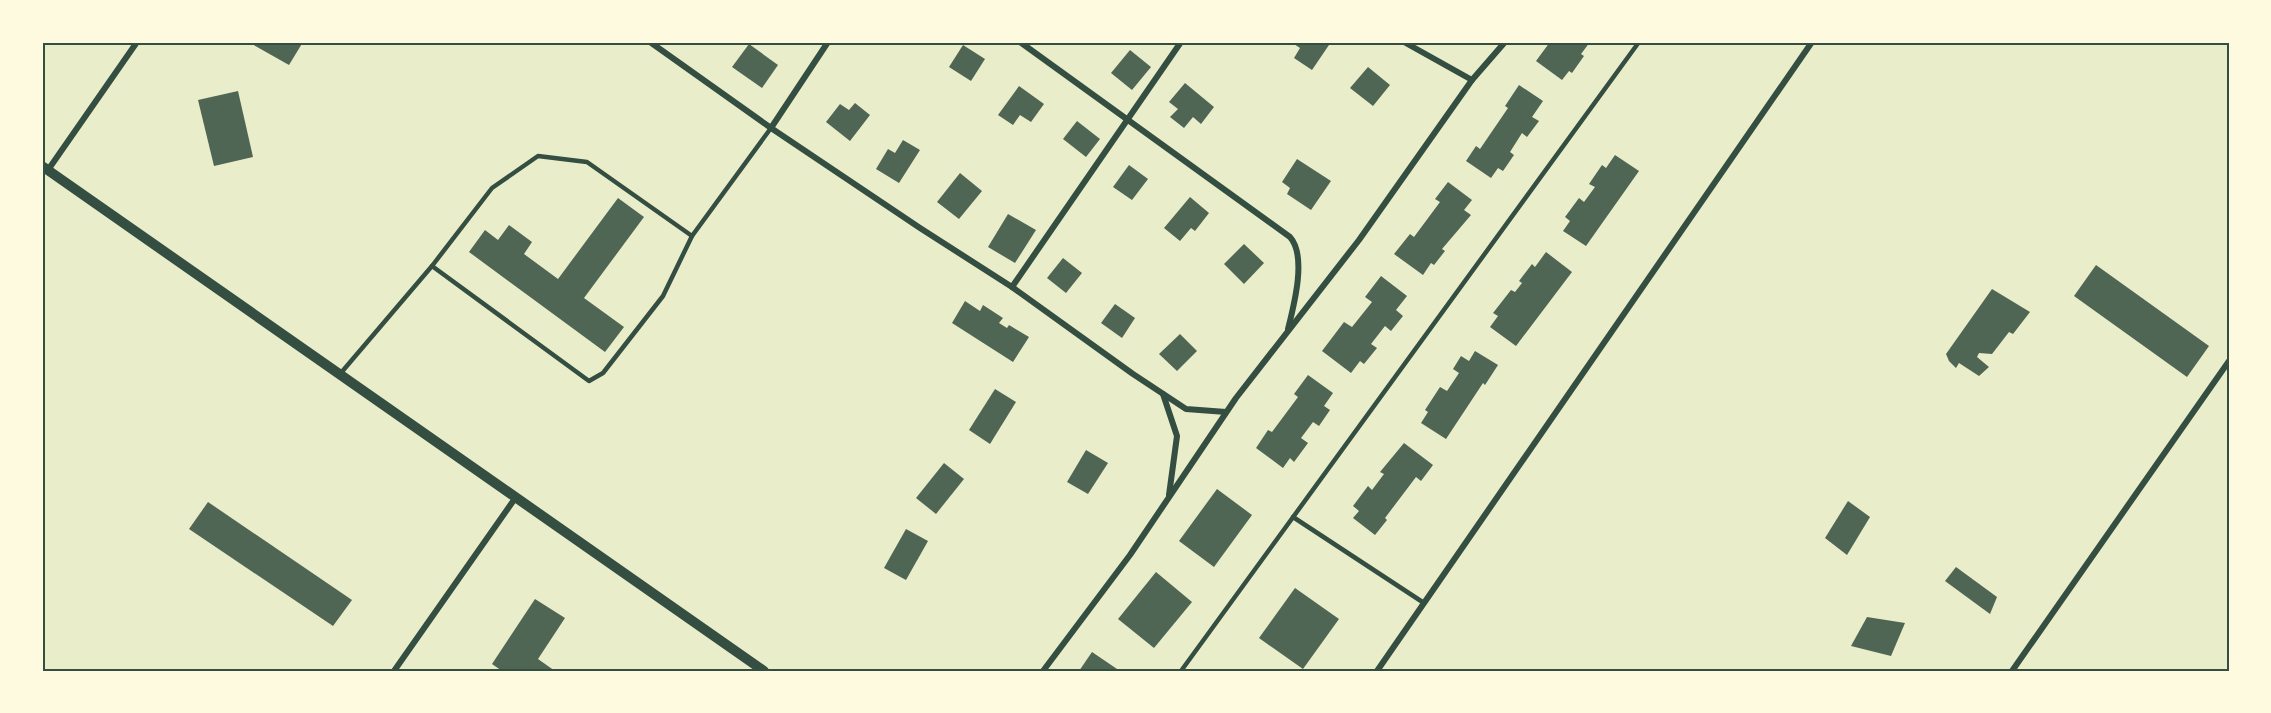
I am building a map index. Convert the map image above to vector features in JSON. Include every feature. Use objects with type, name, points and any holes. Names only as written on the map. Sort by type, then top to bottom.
[{"type":"street","points":[[137,42],[45,168],[764,671]]},
{"type":"street","points":[[650,42],[771,128],[1012,287],[1186,409],[1226,412]]},
{"type":"street","points":[[771,128],[828,42]]},
{"type":"street","points":[[1020,42],[1290,237],[1296,244],[1299,254],[1294,306],[1287,332]]},
{"type":"street","points":[[1012,287],[1181,42]]},
{"type":"street","points":[[1404,42],[1472,80]]},
{"type":"street","points":[[1043,671],[1130,555],[1226,412],[1359,240],[1472,80],[1505,42]]},
{"type":"street","points":[[1377,671],[1812,42]]},
{"type":"street","points":[[2012,671],[2229,361]]},
{"type":"street","points":[[1163,394],[1177,436],[1169,497]]},
{"type":"street","points":[[394,671],[516,497]]},
{"type":"lane","points":[[1181,671],[1640,42]]},
{"type":"lane","points":[[432,266],[589,381],[603,372],[663,296],[692,236],[771,128]]},
{"type":"lane","points":[[340,374],[432,266],[492,188],[538,156],[588,162],[692,236]]},
{"type":"lane","points":[[1293,517],[1424,603]]},
{"type":"building","points":[[253,42],[303,42],[289,65],[252,44]]},
{"type":"building","points":[[1295,42],[1331,42],[1312,70],[1294,58],[1300,48],[1294,44]]},
{"type":"building","points":[[1550,42],[1555,45],[1557,42],[1590,42],[1581,54],[1584,56],[1572,73],[1569,71],[1562,80],[1536,61]]},
{"type":"building","points":[[749,44],[778,65],[762,88],[732,67]]},
{"type":"building","points":[[963,45],[985,59],[971,81],[949,67]]},
{"type":"building","points":[[1130,50],[1151,67],[1132,90],[1111,73]]},
{"type":"building","points":[[1368,67],[1390,85],[1373,106],[1350,88]]},
{"type":"building","points":[[1185,83],[1214,107],[1201,124],[1193,117],[1184,128],[1170,117],[1178,109],[1169,102]]},
{"type":"building","points":[[1519,85],[1543,101],[1532,117],[1539,121],[1527,137],[1522,133],[1510,152],[1514,155],[1503,171],[1498,168],[1491,178],[1466,161],[1476,146],[1480,149],[1508,108],[1505,106]]},
{"type":"building","points":[[1019,86],[1044,104],[1031,122],[1020,115],[1013,125],[998,115]]},
{"type":"building","points":[[238,91],[253,157],[214,166],[198,100]]},
{"type":"building","points":[[855,103],[870,115],[850,141],[826,122],[840,104],[849,110]]},
{"type":"building","points":[[1077,121],[1100,139],[1086,157],[1063,139]]},
{"type":"building","points":[[903,140],[920,150],[899,183],[876,169],[888,149],[895,153]]},
{"type":"building","points":[[1615,155],[1639,171],[1586,246],[1563,231],[1570,221],[1565,217],[1579,198],[1584,202],[1595,187],[1589,184],[1602,165],[1606,168]]},
{"type":"building","points":[[1297,159],[1331,181],[1311,210],[1287,194],[1290,188],[1282,182]]},
{"type":"building","points":[[1129,165],[1148,179],[1132,200],[1113,187]]},
{"type":"building","points":[[960,173],[982,191],[959,219],[937,202]]},
{"type":"building","points":[[1448,182],[1472,200],[1464,210],[1471,215],[1442,249],[1445,251],[1434,265],[1431,263],[1423,275],[1394,254],[1410,234],[1414,237],[1440,202],[1435,199]]},
{"type":"building","points":[[1190,197],[1209,213],[1195,231],[1191,228],[1180,241],[1164,228]]},
{"type":"building","points":[[618,198],[644,217],[584,298],[624,327],[605,352],[469,252],[485,230],[498,240],[509,225],[532,242],[524,254],[558,279]]},
{"type":"building","points":[[1008,214],[1036,230],[1015,263],[988,247]]},
{"type":"building","points":[[1244,244],[1264,263],[1244,284],[1224,264]]},
{"type":"building","points":[[1546,252],[1572,272],[1516,346],[1490,327],[1498,316],[1493,313],[1511,290],[1515,292],[1522,283],[1519,281],[1532,264],[1535,267]]},
{"type":"building","points":[[1063,258],[1082,273],[1066,293],[1047,278]]},
{"type":"building","points":[[2096,265],[2209,346],[2187,377],[2074,296]]},
{"type":"building","points":[[1381,276],[1407,296],[1396,310],[1403,316],[1391,331],[1385,326],[1371,344],[1377,348],[1364,364],[1360,361],[1351,373],[1322,351],[1344,322],[1352,327],[1372,302],[1365,297]]},
{"type":"building","points":[[1992,289],[2030,312],[2013,334],[2009,332],[1992,354],[1979,353],[1977,357],[1989,367],[1979,376],[1959,363],[1956,368],[1946,354]]},
{"type":"building","points":[[965,301],[980,311],[983,305],[1003,318],[999,323],[1007,328],[1009,325],[1029,337],[1013,362],[952,323]]},
{"type":"building","points":[[1115,304],[1135,318],[1122,338],[1101,323]]},
{"type":"building","points":[[1180,334],[1197,351],[1177,371],[1159,354]]},
{"type":"building","points":[[1475,351],[1498,365],[1485,385],[1483,383],[1446,439],[1421,423],[1428,412],[1425,410],[1440,387],[1447,391],[1459,373],[1453,369],[1461,356],[1469,361]]},
{"type":"building","points":[[1308,375],[1333,393],[1324,406],[1330,410],[1319,426],[1313,422],[1301,438],[1308,443],[1294,462],[1290,458],[1283,468],[1256,448],[1268,430],[1272,432],[1298,397],[1294,394]]},
{"type":"building","points":[[995,389],[1016,402],[990,444],[969,430]]},
{"type":"building","points":[[1404,443],[1433,465],[1421,481],[1416,477],[1375,535],[1353,518],[1359,511],[1353,506],[1368,486],[1372,490],[1384,474],[1380,472]]},
{"type":"building","points":[[1086,450],[1108,463],[1088,494],[1067,482]]},
{"type":"building","points":[[944,463],[964,479],[936,514],[916,498]]},
{"type":"building","points":[[1217,489],[1252,515],[1214,567],[1179,541]]},
{"type":"building","points":[[1848,501],[1870,517],[1847,555],[1825,538]]},
{"type":"building","points":[[208,502],[352,600],[333,626],[189,529]]},
{"type":"building","points":[[906,529],[928,541],[906,580],[884,568]]},
{"type":"building","points":[[1956,567],[1997,597],[1990,614],[1945,581]]},
{"type":"building","points":[[1156,572],[1192,602],[1154,648],[1118,619]]},
{"type":"building","points":[[1295,588],[1339,619],[1303,669],[1259,638]]},
{"type":"building","points":[[535,599],[565,618],[538,659],[555,671],[502,671],[492,664]]},
{"type":"building","points":[[1867,617],[1905,623],[1891,656],[1851,646]]},
{"type":"building","points":[[1092,652],[1120,671],[1079,671]]}]
